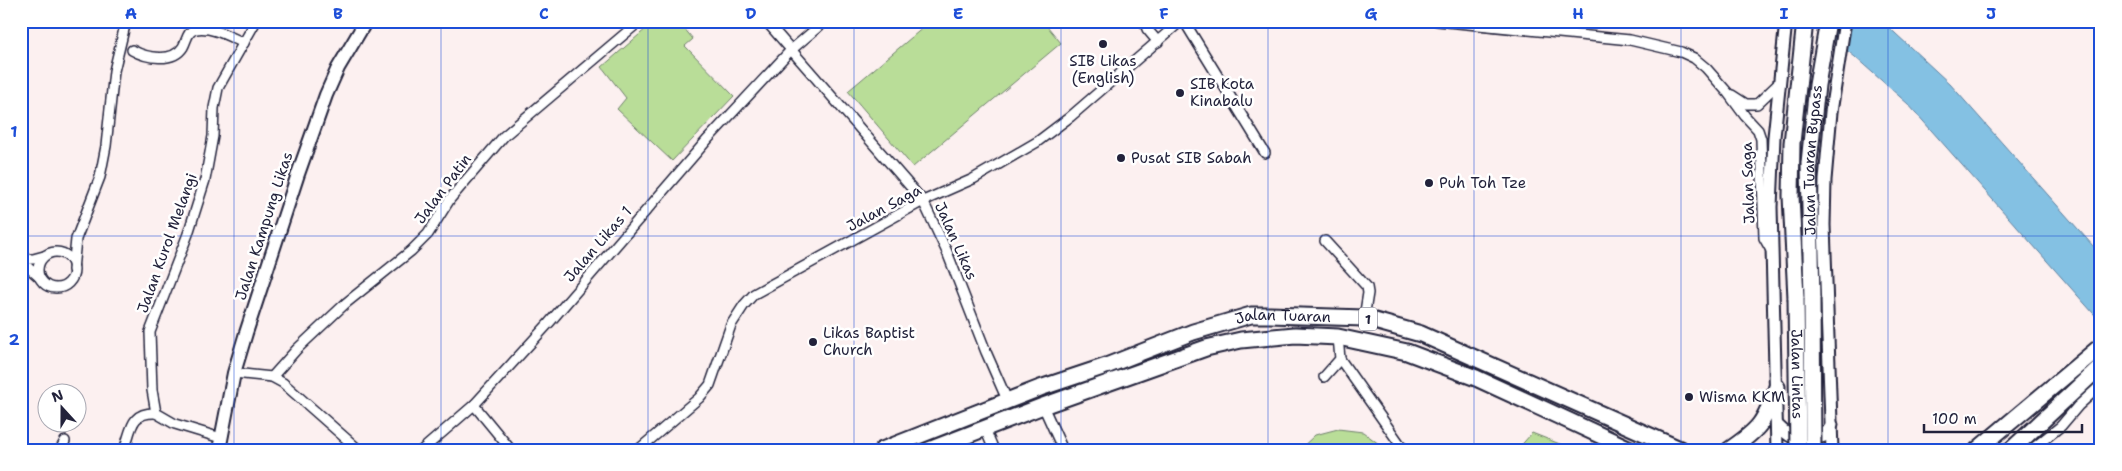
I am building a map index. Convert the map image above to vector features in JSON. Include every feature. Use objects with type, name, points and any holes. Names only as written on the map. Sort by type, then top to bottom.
[{"type":"main road","name":"Jalan Kampung Likas","points":[[220,444],[234,373],[285,213],[326,96],[338,68],[366,21]]},
{"type":"main road","name":"Jalan Tuaran Bypass","points":[[1796,298],[1791,196],[1792,143],[1805,21]]},
{"type":"main road","name":"Jalan Tuaran Bypass","points":[[1812,300],[1809,163],[1816,85],[1826,28]]},
{"type":"main road","name":"Jalan Lintas","points":[[1796,298],[1798,450]]},
{"type":"main road","name":"Jalan Lintas","points":[[1812,300],[1813,450]]},
{"type":"main road","name":"Jalan Tuaran","points":[[882,450],[1193,332],[1251,315],[1364,318],[1421,334],[1682,450]]},
{"type":"main road","name":"Jalan Tuaran","points":[[929,450],[1043,406],[1206,348],[1255,338],[1295,335],[1338,337],[1407,352],[1476,378],[1632,450]]},
{"type":"main road","points":[[1977,450],[2101,346]]},
{"type":"main road","points":[[1008,402],[1019,408],[1161,357],[1182,356]]},
{"type":"main road","points":[[2011,450],[2101,366]]},
{"type":"main road","points":[[1729,450],[1760,426],[1767,415],[1776,387]]},
{"type":"main road","points":[[1539,407],[1545,390]]},
{"type":"street","points":[[21,260],[47,286],[59,287],[69,281],[73,270],[76,239],[100,177],[106,146],[114,72],[126,21]]},
{"type":"street","name":"Jalan Kurol Melangi","points":[[156,413],[152,390],[150,332],[188,234],[205,180],[213,136],[214,108],[218,88],[256,21]]},
{"type":"street","points":[[626,21],[632,29]]},
{"type":"street","name":"Jalan Patin","points":[[272,377],[288,358],[340,309],[428,234],[450,199],[504,136],[640,21]]},
{"type":"street","name":"Jalan Likas","points":[[766,21],[790,51],[923,201],[947,252],[986,352],[1008,402]]},
{"type":"street","name":"Jalan Likas 1","points":[[422,450],[474,404],[549,323],[708,139],[790,51],[825,21]]},
{"type":"street","points":[[1144,21],[1147,29],[1158,42]]},
{"type":"street","points":[[1183,21],[1265,152]]},
{"type":"street","name":"Jalan Saga","points":[[638,450],[699,398],[710,386],[731,325],[744,304],[754,294],[923,201],[973,179],[1055,130],[1183,21]]},
{"type":"street","name":"Jalan Saga","points":[[1437,21],[1630,40],[1681,52],[1694,58],[1728,92],[1745,116],[1758,130],[1761,139],[1764,238],[1772,252]]},
{"type":"street","points":[[1777,450],[1771,207],[1779,83],[1786,21]]},
{"type":"street","points":[[1832,450],[1824,225],[1825,180],[1830,112],[1845,21]]},
{"type":"street","points":[[132,50],[144,56],[168,58],[177,53],[187,35],[194,29],[208,29],[244,43]]},
{"type":"street","name":"Jalan Saga","points":[[1728,92],[1746,104],[1757,104],[1779,83]]},
{"type":"street","points":[[21,260],[33,259],[55,252],[69,246],[76,239]]},
{"type":"street","points":[[1325,241],[1367,287],[1368,294],[1364,318]]},
{"type":"street","points":[[55,252],[66,255],[73,265],[73,270]]},
{"type":"street","points":[[39,277],[38,266],[44,256]]},
{"type":"street","points":[[1338,337],[1340,359],[1404,450]]},
{"type":"street","points":[[1324,377],[1340,359]]},
{"type":"street","points":[[234,373],[272,377],[296,392],[359,450]]},
{"type":"street","points":[[2030,450],[2061,426],[2078,406],[2101,385]]},
{"type":"street","points":[[474,404],[511,450]]},
{"type":"street","points":[[1043,406],[1063,450]]},
{"type":"street","points":[[124,450],[136,418],[144,413],[156,413],[175,424],[220,444]]},
{"type":"street","points":[[1777,425],[1786,435],[1801,441],[1824,436],[1832,425]]},
{"type":"street","points":[[984,429],[994,450]]},
{"type":"street","points":[[60,450],[65,441]]},
{"type":"green space","points":[[655,21],[678,21],[693,39],[685,46],[734,96],[672,161],[617,109],[626,98],[602,67]]},
{"type":"green space","points":[[931,21],[1043,21],[1061,43],[913,167],[848,91]]},
{"type":"green space","points":[[1338,429],[1363,432],[1387,450],[1299,450],[1315,435]]},
{"type":"green space","points":[[1532,433],[1575,450],[1517,450]]},
{"type":"water","points":[[1811,21],[1882,21],[1950,84],[2101,255],[2101,322],[1908,104]]},
{"type":"place","name":"SIB Likas (English)","points":[[1103,44]]},
{"type":"place","name":"SIB Kota Kinabalu","points":[[1180,93]]},
{"type":"place","name":"Pusat SIB Sabah","points":[[1121,158]]},
{"type":"place","name":"Puh Toh Tze","points":[[1429,183]]},
{"type":"place","name":"Likas Baptist Church","points":[[813,342]]},
{"type":"place","name":"Wisma KKM","points":[[1689,397]]}]
